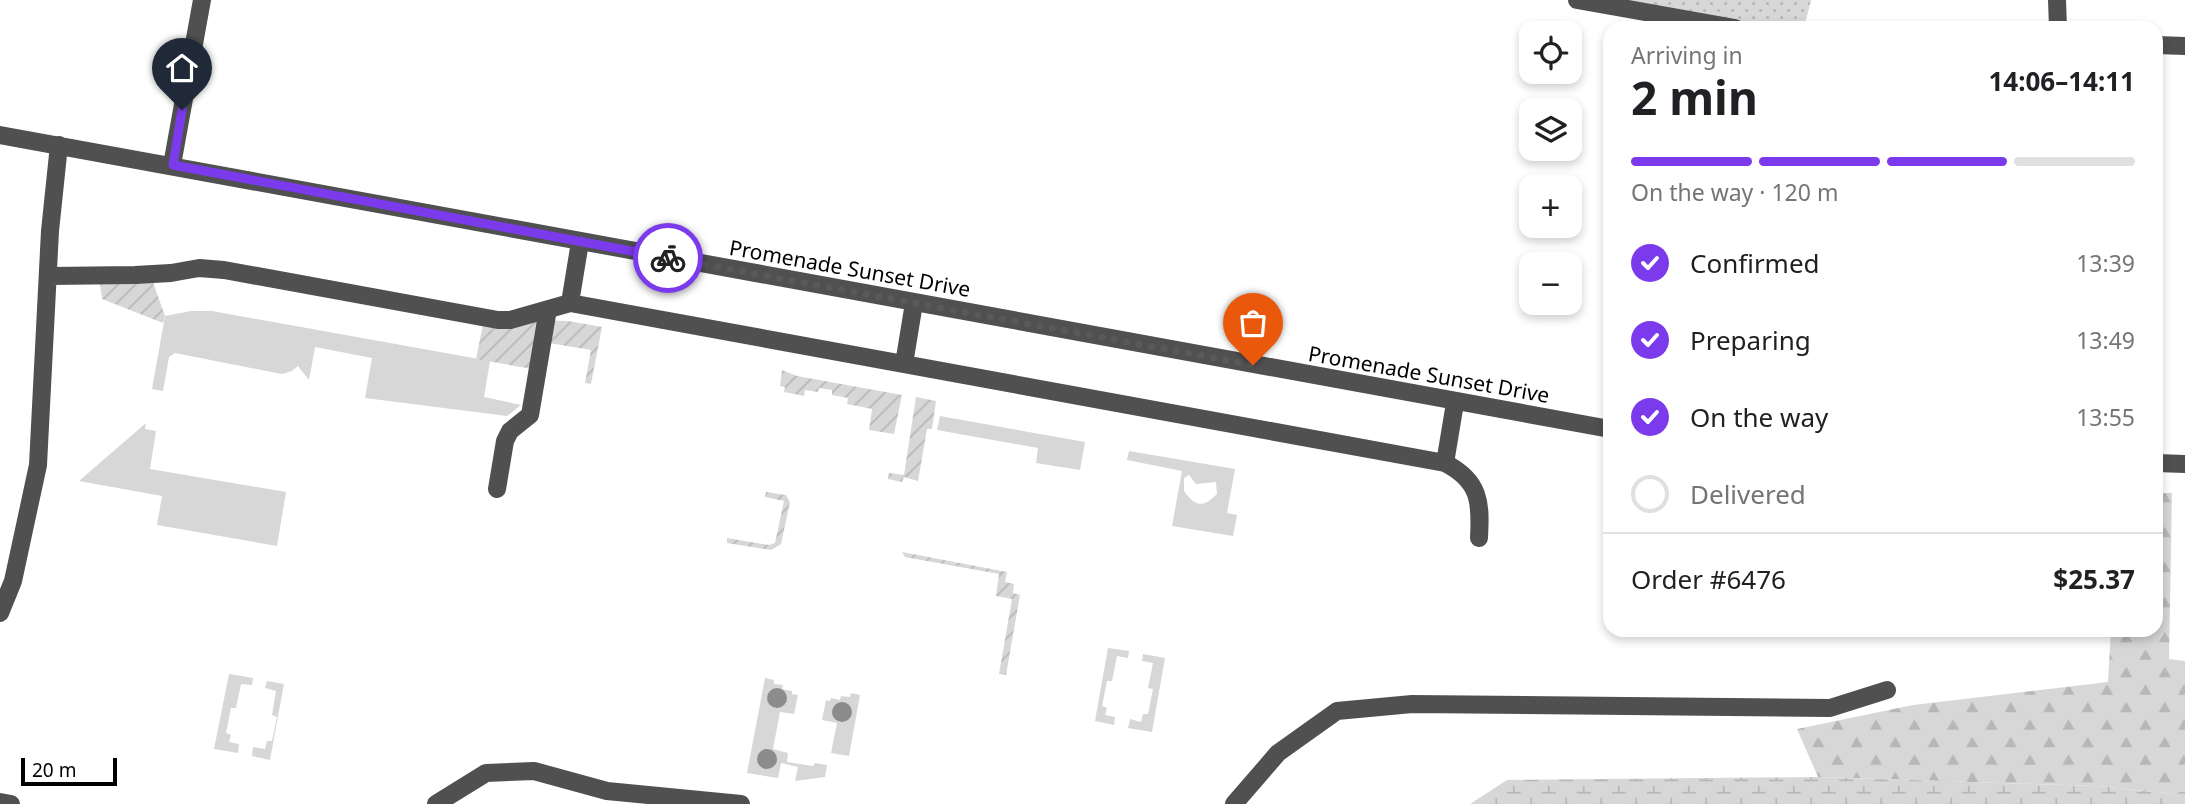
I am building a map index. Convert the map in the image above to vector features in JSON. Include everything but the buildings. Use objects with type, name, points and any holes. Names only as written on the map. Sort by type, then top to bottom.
[{"type":"street","points":[[173,165],[202,0]]},
{"type":"street","points":[[1577,0],[1696,21]]},
{"type":"street","points":[[2057,0],[2058,21]]},
{"type":"street","points":[[2163,45],[2185,46]]},
{"type":"street","name":"Promenade Sunset Drive","points":[[0,135],[1603,428]]},
{"type":"street","points":[[0,613],[13,581],[38,465],[58,145]]},
{"type":"street","points":[[570,303],[580,242]]},
{"type":"street","points":[[48,276],[135,275],[199,268],[224,270],[491,320],[510,320],[570,303],[1445,463],[1456,468],[1469,481],[1481,507],[1479,538]]},
{"type":"street","points":[[904,364],[914,303]]},
{"type":"street","points":[[496,489],[505,441],[510,431],[530,415],[548,309]]},
{"type":"street","points":[[1445,463],[1455,402]]},
{"type":"street","points":[[2163,463],[2185,464]]},
{"type":"street","points":[[1234,804],[1278,753],[1337,711],[1412,705],[1830,708],[1888,690]]},
{"type":"street","points":[[436,804],[486,774],[534,771],[607,792],[741,804]]},
{"type":"street","points":[[0,802],[12,804]]},
{"type":"green space","points":[[1577,0],[1811,0],[1806,21],[1696,21]]},
{"type":"green space","points":[[150,274],[165,316],[163,323],[102,299],[99,276]]},
{"type":"green space","points":[[191,311],[212,311],[490,361],[484,397],[521,405],[507,416],[365,398],[372,358],[315,347],[309,380],[298,366],[282,374],[175,353],[169,357],[163,391],[152,389],[165,316]]},
{"type":"green space","points":[[484,319],[568,321],[602,327],[591,384],[585,383],[591,350],[543,342],[538,370],[476,359]]},
{"type":"green space","points":[[782,370],[797,376],[902,395],[894,434],[869,430],[872,409],[847,404],[848,398],[832,395],[832,390],[805,390],[804,396],[784,392],[785,387],[780,386]]},
{"type":"green space","points":[[916,397],[936,401],[932,429],[927,429],[918,481],[904,477],[902,482],[888,479],[889,473],[904,475]]},
{"type":"green space","points":[[940,416],[1085,442],[1080,470],[1036,463],[1038,448],[937,430]]},
{"type":"green space","points":[[146,423],[145,429],[156,431],[150,469],[286,492],[277,546],[157,525],[162,496],[79,481]]},
{"type":"green space","points":[[1129,451],[1235,469],[1227,513],[1237,515],[1233,536],[1172,526],[1182,471],[1127,460]],"holes":[[[1189,475],[1196,484],[1216,482],[1217,494],[1207,502],[1199,504],[1184,491],[1184,478]]]},
{"type":"green space","points":[[766,492],[786,495],[790,502],[781,544],[771,550],[727,543],[727,538],[769,545],[775,543],[784,501],[765,497]]},
{"type":"green space","points":[[2163,493],[2172,493],[2169,659],[2185,661],[2185,789],[2175,794],[2098,786],[1818,777],[1797,729],[1913,705],[2108,682],[2111,637],[2163,637]]},
{"type":"green space","points":[[902,552],[1007,572],[1005,582],[1014,584],[1013,593],[1020,595],[1006,675],[999,674],[1012,599],[996,596],[999,574],[905,557]]},
{"type":"green space","points":[[1108,648],[1129,651],[1128,658],[1117,656],[1112,681],[1107,681],[1102,706],[1107,708],[1105,715],[1115,717],[1114,725],[1095,721]]},
{"type":"green space","points":[[1143,654],[1165,658],[1152,732],[1128,728],[1130,719],[1141,722],[1143,714],[1148,714],[1153,689],[1148,688],[1153,663],[1142,661]]},
{"type":"green space","points":[[229,674],[253,678],[252,685],[241,684],[236,708],[231,708],[226,733],[231,735],[229,742],[239,744],[238,753],[214,749]]},
{"type":"green space","points":[[765,678],[774,680],[774,684],[783,685],[782,689],[798,695],[794,714],[780,712],[773,749],[788,753],[787,762],[827,765],[825,777],[795,781],[798,767],[781,763],[778,778],[747,773]]},
{"type":"green space","points":[[267,681],[284,684],[270,760],[252,756],[253,747],[265,749],[267,741],[272,741],[277,717],[272,715],[276,691],[265,688]]},
{"type":"green space","points":[[851,693],[860,695],[849,756],[831,753],[837,723],[822,720],[826,700],[840,700],[841,696],[850,697]]},
{"type":"green space","points":[[1818,777],[2098,786],[2175,794],[2185,789],[2185,804],[1470,804],[1507,780]]},
{"type":"way so far","points":[[668,258],[1253,365]]},
{"type":"route","points":[[182,110],[173,165],[668,258]]}]
